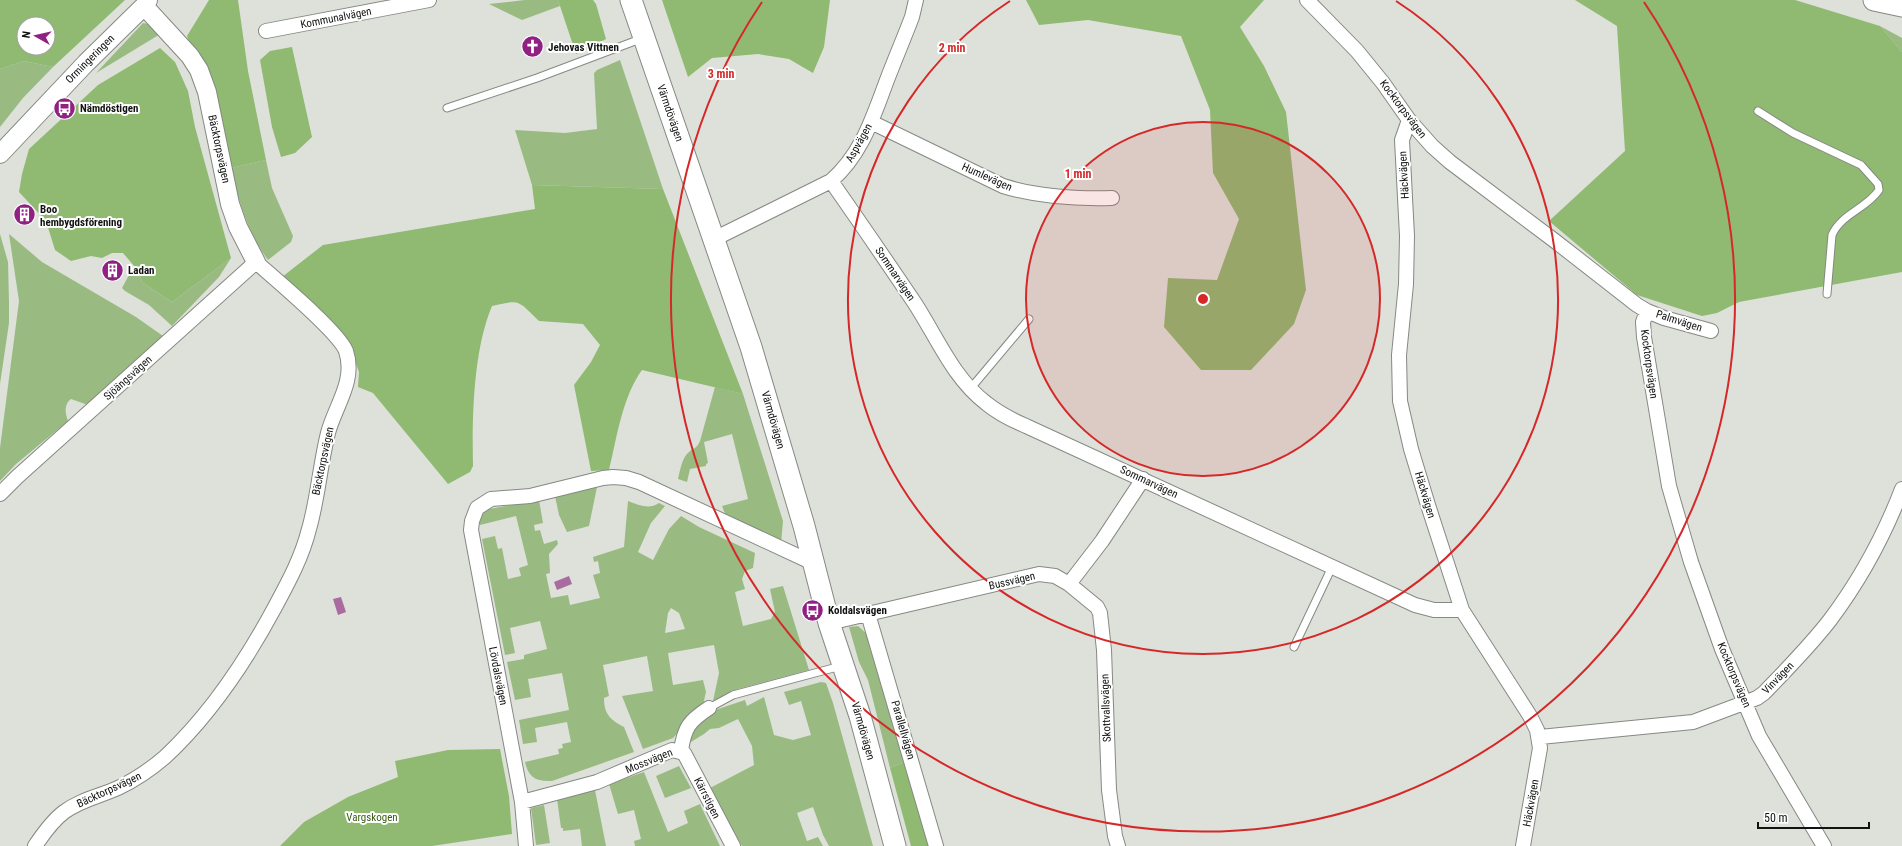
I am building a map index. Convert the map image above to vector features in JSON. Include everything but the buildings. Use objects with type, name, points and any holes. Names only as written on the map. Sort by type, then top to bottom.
[{"type":"main road","name":"Värmdövägen","points":[[631,0],[751,347],[804,526],[829,623],[842,666],[860,716],[895,846]]},
{"type":"main road","points":[[1874,0],[1902,6]]},
{"type":"street","name":"Kommunalvägen","points":[[266,31],[429,0]]},
{"type":"street","name":"Aspvägen","points":[[714,239],[831,181],[844,170],[855,156],[871,122],[912,17],[916,0]]},
{"type":"street","name":"Kocktorpsvägen","points":[[1307,0],[1357,51],[1383,83],[1409,120],[1432,146],[1450,162],[1555,240],[1637,305],[1647,311],[1643,322],[1644,337],[1669,486],[1691,562],[1722,649],[1759,736],[1824,846]]},
{"type":"street","name":"Ormingeringen","points":[[0,154],[86,63],[146,3]]},
{"type":"street","name":"Bäcktorpsvägen","points":[[35,846],[41,836],[64,812],[80,803],[129,783],[160,761],[186,737],[200,721],[256,642],[298,563],[310,527],[328,435],[345,392],[348,377],[346,352],[329,330],[256,262],[238,227],[230,204],[207,92],[199,70],[190,56],[146,3]]},
{"type":"street","name":"Häckvägen","points":[[1409,120],[1402,140],[1407,236],[1406,284],[1399,355],[1400,401],[1426,498],[1462,610],[1530,716],[1540,738],[1540,748],[1523,846]]},
{"type":"street","name":"Humlevägen","points":[[871,122],[1003,186],[1021,192],[1082,199],[1112,198]]},
{"type":"street","name":"Sommarvägen","points":[[831,181],[923,316],[948,360],[971,388],[986,403],[1008,418],[1426,609],[1441,611],[1462,610]]},
{"type":"street","name":"Sjöängsvägen","points":[[0,494],[256,262]]},
{"type":"street","name":"Palmvägen","points":[[1647,311],[1664,318],[1711,331]]},
{"type":"street","name":"Lövdalsvägen","points":[[526,846],[522,802],[471,530],[472,521],[477,508],[491,499],[530,496],[586,481],[608,477],[626,478],[663,492],[813,563]]},
{"type":"street","points":[[1069,584],[1102,541],[1143,479]]},
{"type":"street","name":"Vinvägen","points":[[1540,738],[1693,722],[1745,704],[1764,693],[1829,622],[1842,604],[1879,543],[1902,489]]},
{"type":"street","name":"Bussvägen","points":[[829,623],[1039,574],[1055,576],[1069,584]]},
{"type":"street","name":"Skottvallsvägen","points":[[1069,584],[1097,607],[1100,613],[1104,650],[1109,790],[1115,836],[1118,846]]},
{"type":"street","name":"Parallellvägen","points":[[868,614],[936,846]]},
{"type":"street","name":"Mossvägen","points":[[522,802],[597,782],[672,750],[680,751],[686,728],[696,716],[708,708]]},
{"type":"street","name":"Kärrstigen","points":[[680,751],[684,752],[733,846]]},
{"type":"lane","points":[[447,108],[537,78],[644,38]]},
{"type":"lane","points":[[1758,111],[1793,133],[1861,165],[1878,184],[1879,190],[1875,196],[1839,223],[1832,235],[1827,294]]},
{"type":"lane","points":[[971,388],[1029,319]]},
{"type":"lane","points":[[1294,647],[1332,567]]},
{"type":"lane","name":"Mossvägen","points":[[708,708],[734,696],[842,666]]},
{"type":"green space","points":[[0,0],[125,0],[53,67],[24,61],[0,69]]},
{"type":"green space","points":[[209,0],[238,0],[248,71],[266,160],[231,168],[187,36]]},
{"type":"green space","points":[[525,0],[558,0],[560,6],[522,20],[489,4]]},
{"type":"green space","points":[[558,0],[593,0],[596,4],[606,39],[576,54]]},
{"type":"green space","points":[[662,0],[830,0],[824,47],[813,73],[789,59],[758,54],[712,58],[688,77]]},
{"type":"green space","points":[[1026,0],[1264,0],[1240,27],[1264,66],[1286,112],[1306,290],[1294,324],[1251,370],[1201,370],[1164,327],[1168,278],[1217,280],[1239,219],[1213,173],[1210,110],[1181,36],[1088,20],[1039,25]]},
{"type":"green space","points":[[1575,0],[1795,0],[1880,26],[1902,52],[1902,272],[1739,302],[1717,313],[1702,316],[1637,295],[1549,221],[1625,151],[1617,26]]},
{"type":"green space","points":[[143,23],[154,25],[162,33],[96,73]]},
{"type":"green space","points":[[1880,26],[1902,38],[1902,52]]},
{"type":"green space","points":[[292,47],[312,137],[295,153],[281,157],[272,127],[260,60],[270,51]]},
{"type":"green space","points":[[160,48],[175,62],[188,91],[195,127],[231,258],[172,302],[143,283],[135,267],[123,253],[112,253],[102,258],[91,256],[71,261],[55,250],[46,221],[19,192],[29,149],[98,85]]},
{"type":"green space","points":[[620,60],[663,189],[532,185],[515,130],[565,133],[597,129],[594,73],[597,70]]},
{"type":"green space","points":[[24,61],[53,67],[23,98],[0,127],[0,69]]},
{"type":"green space","points":[[266,160],[272,188],[293,236],[291,242],[268,260],[249,227],[231,168]]},
{"type":"green space","points":[[532,185],[663,189],[743,394],[642,370],[635,381],[625,405],[609,470],[591,471],[574,385],[591,362],[600,345],[583,324],[539,321],[527,309],[514,302],[492,306],[481,343],[477,364],[473,427],[473,466],[470,472],[448,484],[373,393],[358,387],[359,372],[348,342],[282,277],[323,245],[535,209]]},
{"type":"green space","points":[[0,234],[8,262],[9,323],[0,384]]},
{"type":"green space","points":[[9,234],[42,262],[136,317],[163,336],[88,405],[71,399],[67,403],[66,409],[68,421],[16,464],[0,481],[0,448],[19,301]]},
{"type":"green space","points":[[231,258],[219,277],[172,326],[149,305],[122,288],[129,275],[136,269],[143,283],[172,302]]},
{"type":"green space","points":[[715,387],[743,394],[783,521],[781,544],[726,516],[722,506],[748,499],[732,434],[704,442],[708,463],[706,466],[690,469],[687,482],[678,479],[685,457],[699,444]]},
{"type":"green space","points":[[586,487],[597,487],[589,526],[567,532],[559,515],[555,496]]},
{"type":"green space","points":[[539,500],[543,523],[534,525],[535,531],[540,530],[544,544],[557,540],[558,544],[549,554],[550,573],[546,574],[551,598],[568,595],[570,605],[600,598],[593,575],[600,573],[598,561],[594,562],[593,557],[624,547],[628,501],[648,506],[659,503],[665,506],[651,523],[638,552],[653,560],[669,529],[681,516],[699,527],[755,553],[753,568],[745,571],[742,579],[745,589],[735,592],[743,626],[771,619],[775,612],[770,589],[783,586],[809,670],[738,689],[713,701],[719,673],[714,645],[668,653],[673,685],[703,680],[706,692],[703,705],[673,738],[643,749],[622,696],[653,691],[647,656],[603,665],[609,696],[604,698],[605,709],[615,722],[624,727],[634,752],[552,781],[541,781],[534,778],[528,771],[525,762],[559,754],[558,749],[563,748],[562,744],[571,742],[567,722],[535,728],[537,742],[523,744],[519,720],[569,710],[562,673],[528,679],[531,697],[515,700],[507,662],[524,659],[524,655],[547,649],[540,621],[510,628],[515,653],[505,655],[482,539],[495,536],[498,549],[502,548],[508,579],[521,576],[519,568],[528,565],[516,516],[480,525],[478,518],[483,510]],"holes":[[[671,608],[679,613],[685,629],[665,633],[668,613]]]},
{"type":"green space","points":[[858,626],[867,634],[904,762],[890,768],[868,680],[859,662],[849,627]]},
{"type":"green space","points":[[821,682],[826,683],[833,703],[873,846],[829,846],[823,835],[813,807],[797,813],[807,841],[818,837],[823,846],[742,846],[710,788],[754,765],[752,746],[738,719],[719,728],[710,729],[686,745],[689,732],[715,710],[745,700],[747,706],[764,697],[774,735],[793,740],[811,735],[801,701],[789,705],[784,692]]},
{"type":"green space","name":"Vargskogen","points":[[500,749],[509,796],[512,834],[432,846],[280,846],[304,822],[348,797],[398,777],[395,761],[448,750]]},
{"type":"green space","points":[[904,762],[929,846],[911,846],[890,768]]},
{"type":"green space","points":[[679,766],[691,788],[665,798],[656,776]]},
{"type":"green space","points":[[644,772],[668,832],[688,823],[684,811],[700,804],[720,846],[635,846],[634,841],[641,839],[634,810],[618,814],[609,784]]},
{"type":"green space","points":[[595,790],[606,846],[582,846],[580,829],[563,831],[563,828],[561,828],[557,799]]},
{"type":"green space","points":[[544,805],[550,843],[536,845],[531,808]]},
{"type":"shaded area","points":[[569,576],[572,584],[557,590],[554,582]]},
{"type":"shaded area","points":[[341,597],[346,612],[338,615],[333,599]]},
{"type":"place","name":"Jehovas Vittnen","points":[[532,47]]},
{"type":"place","name":"Nämdöstigen","points":[[65,108]]},
{"type":"place","name":"Boo hembygdsförening","points":[[25,215]]},
{"type":"place","name":"Ladan","points":[[113,270]]},
{"type":"place","name":"Koldalsvägen","points":[[812,610]]}]
